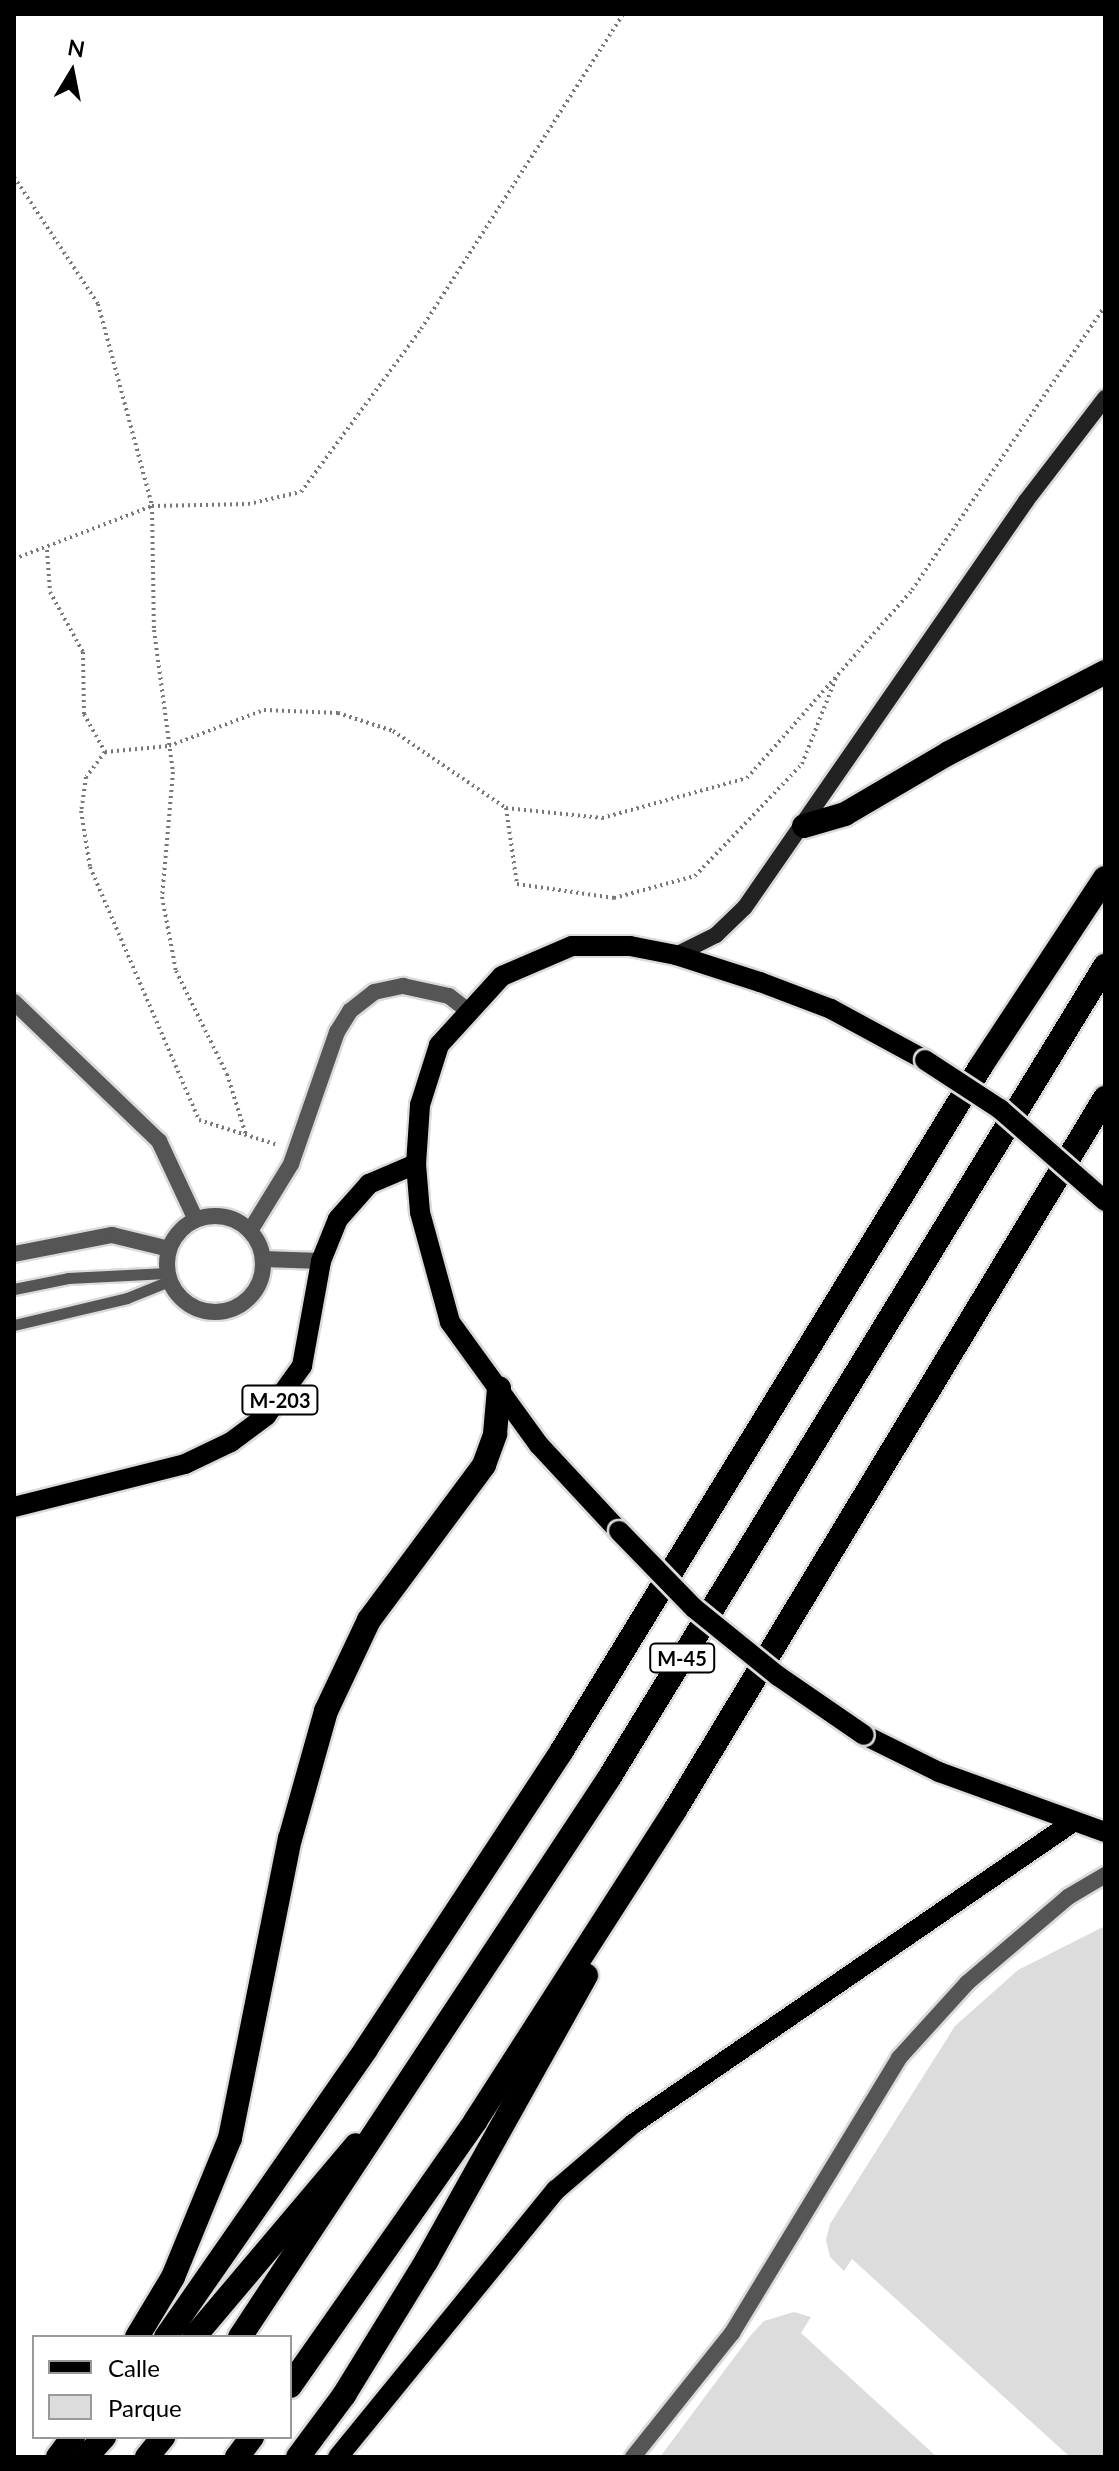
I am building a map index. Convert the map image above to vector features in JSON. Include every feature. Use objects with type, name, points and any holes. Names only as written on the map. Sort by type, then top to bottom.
[{"type":"highway","points":[[804,826],[845,814],[949,753],[1105,672]]},
{"type":"highway","points":[[167,2335],[366,2049],[561,1752],[981,1066],[1105,878]]},
{"type":"highway","name":"M-45","points":[[241,2335],[413,2081],[609,1778],[1105,966]]},
{"type":"highway","points":[[292,2383],[476,2120],[675,1810],[1105,1098]]},
{"type":"highway","points":[[138,2335],[173,2277],[230,2138],[290,1839],[326,1711],[369,1620],[484,1465],[495,1434],[499,1388]]},
{"type":"highway","points":[[298,2457],[344,2395],[502,2132],[675,1810]]},
{"type":"highway","points":[[196,2335],[413,2081]]},
{"type":"highway","points":[[58,2457],[72,2439]]},
{"type":"highway","points":[[77,2457],[90,2439]]},
{"type":"highway","points":[[86,2457],[102,2439]]},
{"type":"highway","points":[[147,2457],[161,2439]]},
{"type":"highway","points":[[237,2457],[250,2439]]},
{"type":"main road","points":[[1105,1201],[1000,1109],[925,1060],[831,1009],[676,955],[630,946],[572,946],[502,976],[467,1010],[439,1045],[420,1105],[416,1164],[420,1212],[450,1322],[539,1445],[619,1531],[694,1608],[778,1676],[864,1735],[939,1772],[1070,1824],[1105,1832]]},
{"type":"main road","name":"M-203","points":[[14,1507],[185,1464],[231,1442],[266,1416],[302,1366],[321,1261],[353,1198],[394,1170],[416,1164]]},
{"type":"main road","points":[[338,2457],[556,2190],[633,2124],[1070,1824]]},
{"type":"street","points":[[676,955],[716,935],[745,907],[804,826],[1026,501],[1105,398]]},
{"type":"street","points":[[250,1231],[281,1185],[337,1032],[350,1011],[374,992],[403,986],[438,991],[467,1010]]},
{"type":"street","points":[[14,1002],[159,1141],[196,1220]]},
{"type":"street","points":[[225,1217],[250,1231],[263,1259],[257,1289],[247,1301],[218,1313],[188,1305],[168,1277],[169,1249],[196,1220],[225,1217]]},
{"type":"street","points":[[14,1254],[112,1235],[169,1249]]},
{"type":"street","points":[[263,1259],[321,1261]]},
{"type":"street","points":[[633,2457],[732,2333],[899,2058],[967,1983],[1068,1897],[1105,1875]]},
{"type":"lane","points":[[14,1289],[68,1278],[168,1277]]},
{"type":"lane","points":[[14,1325],[127,1298],[168,1277]]},
{"type":"path","points":[[14,559],[47,550],[152,506],[248,504],[301,492],[421,329],[623,14]]},
{"type":"path","points":[[14,177],[98,304],[152,506],[154,630],[173,772],[162,897],[176,971],[227,1074],[246,1135]]},
{"type":"path","points":[[296,1151],[199,1120],[90,867],[83,800],[86,777],[105,752],[169,746],[264,710],[338,713],[393,731],[506,808],[602,818],[747,778],[805,718],[839,668],[912,590],[1105,306]]},
{"type":"path","points":[[47,550],[50,592],[83,652],[84,714],[105,752]]},
{"type":"path","points":[[506,808],[517,884],[614,898],[695,876],[802,764],[839,668]]},
{"type":"green space","points":[[1105,1926],[1105,2457],[1070,2457],[852,2259],[844,2271],[830,2257],[826,2240],[830,2224],[955,2026],[1018,1970]]},
{"type":"green space","points":[[794,2312],[811,2317],[801,2333],[937,2457],[660,2457],[751,2335],[764,2321]]}]
